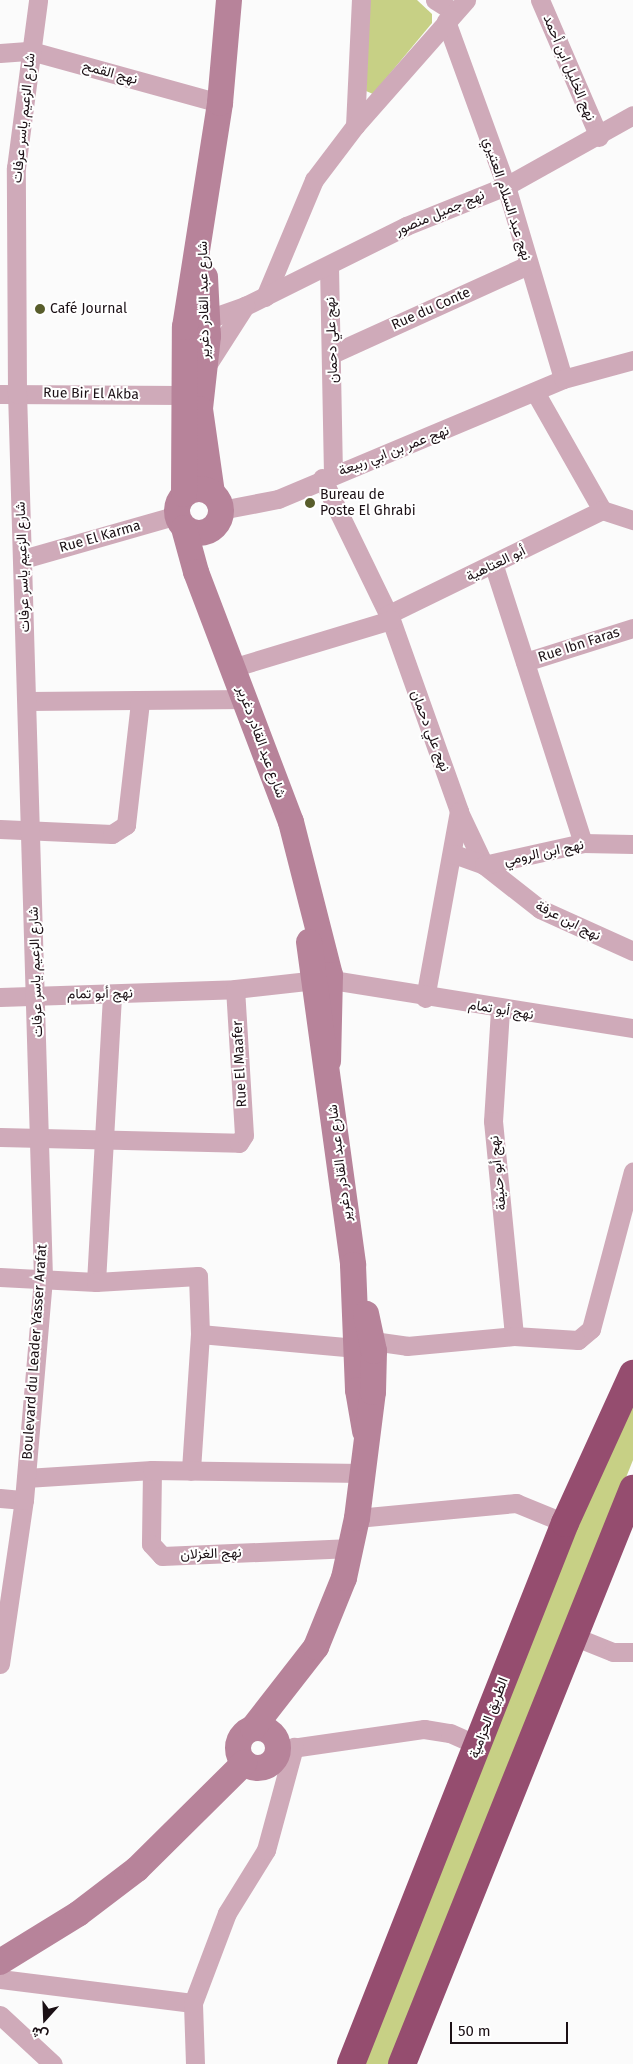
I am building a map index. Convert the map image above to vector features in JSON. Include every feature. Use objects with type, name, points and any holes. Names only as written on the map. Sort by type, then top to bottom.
[{"type":"highway","name":"الطريق الحزامية","points":[[351,2064],[479,1746],[565,1523],[633,1374]]},
{"type":"highway","points":[[402,2064],[633,1489]]},
{"type":"main road","name":"شارع عبد القادر دغرير","points":[[230,0],[220,103],[202,226],[196,323],[183,395],[182,512],[204,588],[235,667],[291,822],[321,986],[328,1061],[365,1351],[363,1473],[352,1548],[331,1614],[302,1667],[244,1746],[256,1768],[268,1766],[283,1747],[302,1667]]},
{"type":"main road","name":"شارع عبد القادر دغرير","points":[[196,323],[204,374],[200,409],[217,509],[207,554],[204,588]]},
{"type":"main road","points":[[203,489],[217,509],[202,533],[182,512],[203,489]]},
{"type":"main road","points":[[0,1946],[73,1900],[133,1854],[244,1746],[271,1732],[283,1747]]},
{"type":"main road","points":[[0,1962],[70,1920],[138,1869],[244,1746]]},
{"type":"street","name":"شارع الزعيم ياسر عرفات","points":[[38,0],[31,51],[8,168],[8,394],[23,559],[42,1136]]},
{"type":"street","points":[[354,126],[361,0]]},
{"type":"street","points":[[265,297],[314,180],[354,126],[455,11],[434,0]]},
{"type":"street","name":"نهج الخليل ابن أحمد","points":[[540,0],[599,137]]},
{"type":"street","name":"نهج عبد السلام العتيري","points":[[455,11],[528,265],[563,378]]},
{"type":"street","name":"نهج القمح","points":[[0,53],[31,51],[220,103]]},
{"type":"street","name":"نهج جميل منصور","points":[[196,323],[245,306],[329,266],[406,226],[506,186],[599,137],[633,115]]},
{"type":"street","name":"Rue du Conte","points":[[334,353],[528,265]]},
{"type":"street","name":"نهج علي دحمان","points":[[329,266],[334,353],[328,476],[389,618],[459,811],[454,854],[425,998]]},
{"type":"street","points":[[204,374],[221,338],[245,306]]},
{"type":"street","name":"نهج عمر بن ابي ربيعة","points":[[217,509],[278,500],[328,476],[535,392],[563,378],[633,360]]},
{"type":"street","points":[[535,392],[602,510],[633,520]]},
{"type":"street","name":"Rue Bir El Akba","points":[[8,394],[183,395]]},
{"type":"street","name":"أبو العتاهية","points":[[235,667],[389,618],[602,510]]},
{"type":"street","name":"Rue El Karma","points":[[23,559],[182,512]]},
{"type":"street","points":[[494,566],[583,843]]},
{"type":"street","name":"Rue Ibn Faras","points":[[525,662],[633,628]]},
{"type":"street","points":[[28,701],[140,702],[245,699]]},
{"type":"street","points":[[0,829],[31,828],[112,834],[126,825],[140,702]]},
{"type":"street","points":[[459,811],[484,865]]},
{"type":"street","name":"نهج ابن الرومي","points":[[484,865],[583,843],[633,844]]},
{"type":"street","points":[[454,854],[484,865]]},
{"type":"street","name":"نهج ابن عرفة","points":[[484,865],[540,909],[633,951]]},
{"type":"street","name":"نهج أبو تمام","points":[[0,997],[321,986],[368,989],[500,1010],[633,1028]]},
{"type":"street","name":"Rue El Maafer","points":[[106,1141],[234,1144],[242,1139],[236,989]]},
{"type":"street","points":[[96,1282],[106,1141],[112,994]]},
{"type":"street","name":"نهج أبو حنيفة","points":[[500,1010],[493,1121],[514,1336]]},
{"type":"street","points":[[0,1138],[42,1136],[106,1141]]},
{"type":"street","name":"Boulevard du Leader Yasser Arafat","points":[[0,1664],[24,1500],[43,1278],[42,1136]]},
{"type":"street","points":[[200,1334],[365,1351],[514,1336],[578,1340],[591,1329],[633,1171]]},
{"type":"street","points":[[0,1277],[96,1282],[198,1276],[200,1334],[191,1471]]},
{"type":"street","points":[[26,1478],[152,1470],[363,1473]]},
{"type":"street","name":"نهج الغزلان","points":[[152,1470],[151,1544],[162,1556],[352,1548]]},
{"type":"street","points":[[0,1498],[24,1500]]},
{"type":"street","points":[[357,1518],[516,1503],[565,1523]]},
{"type":"street","points":[[573,1636],[614,1652],[633,1652]]},
{"type":"street","points":[[195,2064],[193,2003],[227,1913],[266,1850],[283,1747],[424,1729],[450,1733],[479,1746]]},
{"type":"street","points":[[0,1979],[193,2003]]},
{"type":"street","points":[[0,2015],[53,2064]]},
{"type":"green space","points":[[370,0],[417,0],[432,14],[432,23],[373,94],[366,91]]},
{"type":"green space","points":[[633,1399],[633,1460],[392,2064],[361,2064],[559,1571]]},
{"type":"place","name":"Café Journal","points":[[40,309]]},
{"type":"place","name":"Bureau de Poste El Ghrabi","points":[[310,503]]}]
